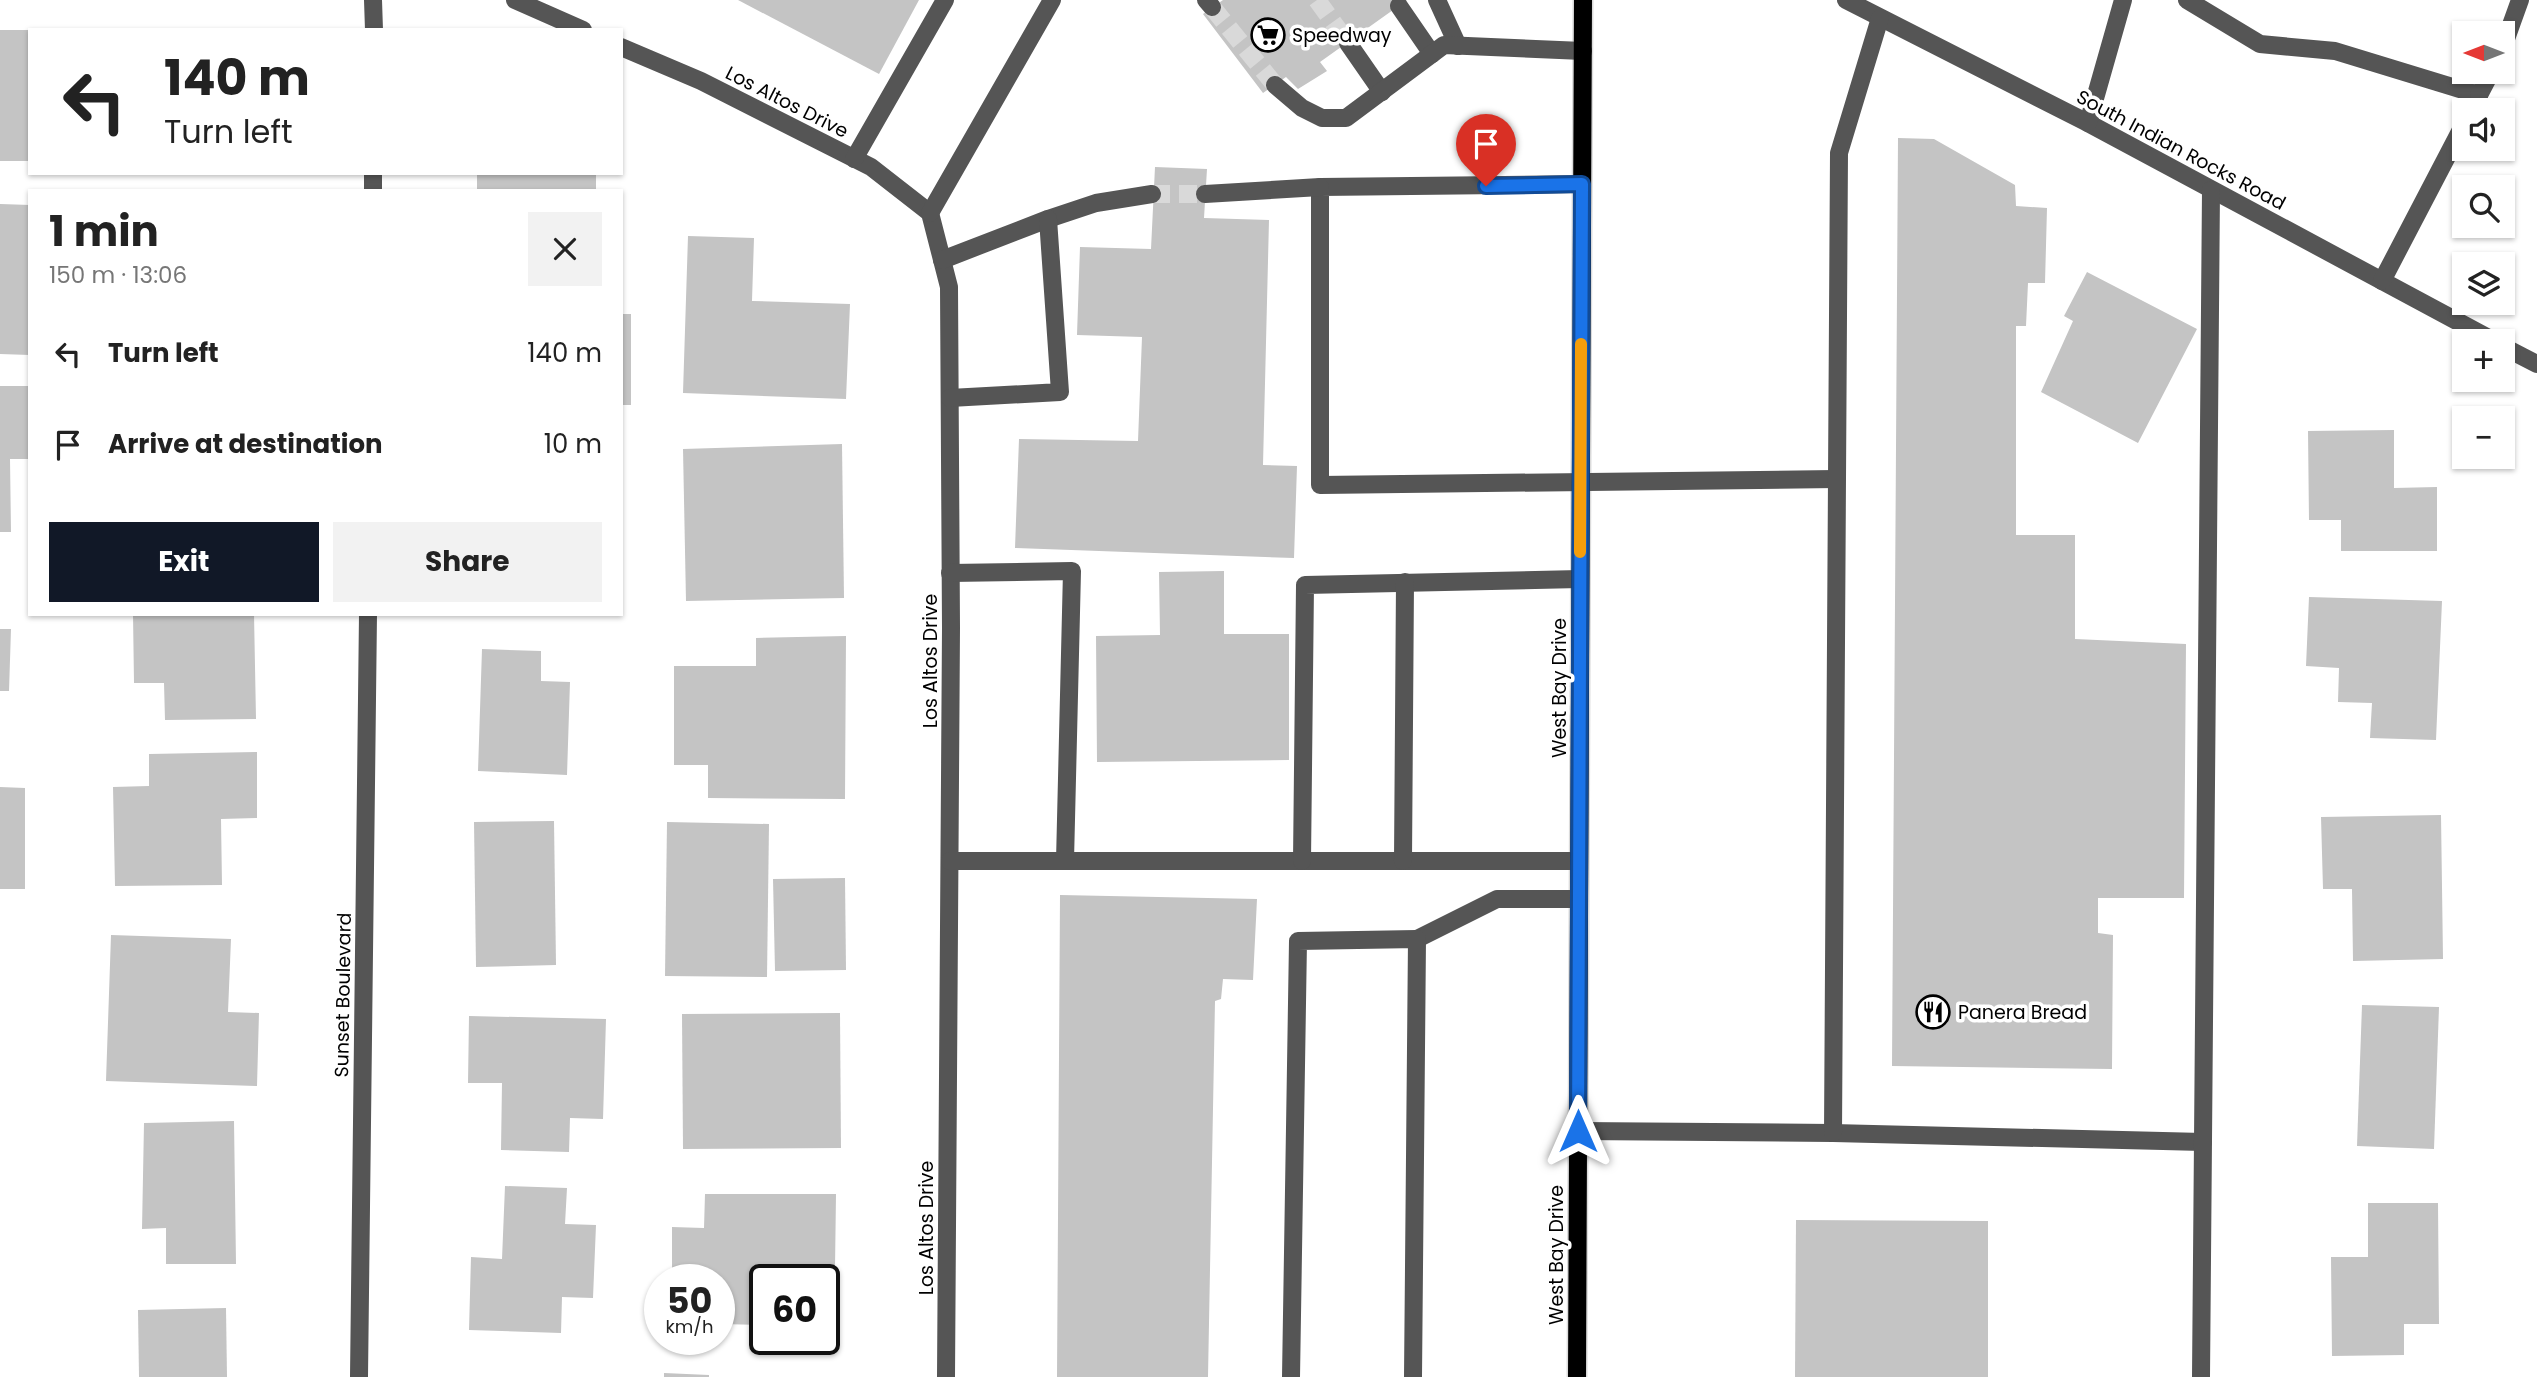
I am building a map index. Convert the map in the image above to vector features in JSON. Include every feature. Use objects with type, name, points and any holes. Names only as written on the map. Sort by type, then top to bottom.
[{"type":"main road","name":"West Bay Drive","points":[[1577,1377],[1583,0]]},
{"type":"street","points":[[373,0],[374,28]]},
{"type":"street","points":[[515,0],[578,28]]},
{"type":"street","points":[[854,159],[945,0]]},
{"type":"street","points":[[930,213],[1052,0]]},
{"type":"street","points":[[1437,0],[1458,46]]},
{"type":"street","name":"South Indian Rocks Road","points":[[1846,0],[2088,123],[2472,329]]},
{"type":"street","points":[[2088,123],[2123,0]]},
{"type":"street","points":[[2187,0],[2260,44],[2335,51],[2462,98]]},
{"type":"street","points":[[2512,21],[2520,0]]},
{"type":"street","points":[[1399,6],[1433,54]]},
{"type":"street","points":[[1833,1133],[1839,153],[1880,18]]},
{"type":"street","points":[[1348,43],[1382,92]]},
{"type":"street","points":[[1275,85],[1302,108],[1322,118],[1346,118],[1444,45],[1583,51]]},
{"type":"street","name":"Los Altos Drive","points":[[623,48],[701,81],[871,167],[930,213],[949,287],[950,861],[946,1377]]},
{"type":"street","points":[[2382,281],[2452,147]]},
{"type":"street","points":[[1205,194],[1320,187],[1582,184]]},
{"type":"street","points":[[1320,187],[1320,485],[1836,480]]},
{"type":"street","points":[[2201,1377],[2211,190]]},
{"type":"street","points":[[942,260],[1096,203],[1152,194]]},
{"type":"street","points":[[950,398],[1060,392],[1048,219]]},
{"type":"street","points":[[2515,353],[2537,364]]},
{"type":"street","points":[[950,573],[1072,571],[1065,861]]},
{"type":"street","points":[[1302,861],[1305,585],[1580,579]]},
{"type":"street","points":[[1403,861],[1405,582]]},
{"type":"street","name":"Sunset Boulevard","points":[[359,1377],[368,616]]},
{"type":"street","points":[[950,861],[1579,861]]},
{"type":"street","points":[[1291,1377],[1298,941],[1417,939],[1497,898],[1579,899]]},
{"type":"street","points":[[1413,1377],[1417,939]]},
{"type":"street","points":[[1578,1131],[1833,1133],[2203,1142]]},
{"type":"building","points":[[738,0],[919,0],[879,74]]},
{"type":"building","points":[[1223,0],[1407,0],[1320,62],[1327,71],[1298,89],[1286,77],[1263,93],[1203,14]]},
{"type":"building","points":[[0,30],[28,30],[28,161],[0,161]]},
{"type":"building","points":[[1898,138],[1934,139],[2015,185],[2016,206],[2047,208],[2045,283],[2028,283],[2026,326],[2016,326],[2016,535],[2075,535],[2075,639],[2186,644],[2184,898],[2098,898],[2098,933],[2113,935],[2112,1069],[1892,1066]]},
{"type":"building","points":[[1155,167],[1207,169],[1204,218],[1269,220],[1263,465],[1297,466],[1294,558],[1015,548],[1019,439],[1138,441],[1142,337],[1077,335],[1080,247],[1151,249]]},
{"type":"building","points":[[477,175],[596,175],[596,189],[477,189]]},
{"type":"building","points":[[0,204],[28,205],[28,355],[0,354]]},
{"type":"building","points":[[688,236],[754,238],[752,301],[850,304],[846,399],[683,393]]},
{"type":"building","points":[[2087,272],[2197,329],[2138,443],[2041,392],[2073,321],[2064,316]]},
{"type":"building","points":[[623,314],[631,314],[631,405],[623,405]]},
{"type":"building","points":[[0,386],[28,386],[28,459],[10,459],[11,532],[0,532]]},
{"type":"building","points":[[2394,430],[2394,488],[2437,487],[2437,551],[2341,551],[2341,520],[2309,520],[2308,431]]},
{"type":"building","points":[[842,444],[844,598],[686,601],[683,449]]},
{"type":"building","points":[[1224,571],[1224,634],[1289,634],[1289,760],[1097,762],[1096,636],[1160,635],[1159,572]]},
{"type":"building","points":[[2309,597],[2442,601],[2436,740],[2370,738],[2372,703],[2338,702],[2339,668],[2306,666]]},
{"type":"building","points":[[133,616],[254,616],[256,719],[165,720],[164,683],[134,683]]},
{"type":"building","points":[[0,629],[11,629],[9,691],[0,691]]},
{"type":"building","points":[[846,636],[845,799],[708,798],[708,765],[674,765],[674,666],[756,666],[756,638]]},
{"type":"building","points":[[482,649],[541,651],[541,681],[570,682],[567,775],[478,771]]},
{"type":"building","points":[[257,752],[257,818],[221,819],[222,885],[115,886],[113,787],[149,786],[149,754]]},
{"type":"building","points":[[0,787],[25,788],[25,889],[0,889]]},
{"type":"building","points":[[2441,815],[2443,959],[2353,961],[2352,889],[2323,889],[2321,817]]},
{"type":"building","points":[[554,821],[556,965],[476,967],[474,822]]},
{"type":"building","points":[[667,822],[769,824],[767,977],[665,976]]},
{"type":"building","points":[[845,878],[846,970],[775,971],[773,879]]},
{"type":"building","points":[[1060,895],[1257,899],[1253,980],[1223,979],[1221,999],[1215,1001],[1208,1377],[1057,1377]]},
{"type":"building","points":[[111,935],[231,939],[228,1012],[259,1013],[257,1086],[106,1081]]},
{"type":"building","points":[[2362,1005],[2439,1007],[2434,1149],[2357,1146]]},
{"type":"building","points":[[840,1013],[841,1148],[683,1149],[682,1014]]},
{"type":"building","points":[[469,1016],[606,1019],[603,1119],[570,1118],[569,1152],[501,1150],[502,1083],[468,1083]]},
{"type":"building","points":[[234,1121],[236,1264],[166,1264],[166,1228],[142,1229],[144,1123]]},
{"type":"building","points":[[505,1186],[567,1188],[565,1224],[596,1225],[593,1298],[562,1297],[561,1333],[469,1330],[471,1257],[502,1259]]},
{"type":"building","points":[[705,1194],[836,1194],[835,1264],[749,1264],[749,1325],[735,1324],[735,1264],[672,1264],[672,1227],[704,1228]]},
{"type":"building","points":[[2368,1203],[2438,1203],[2439,1324],[2404,1324],[2404,1355],[2332,1356],[2331,1257],[2368,1257]]},
{"type":"building","points":[[1796,1220],[1988,1221],[1988,1377],[1795,1377]]},
{"type":"building","points":[[226,1308],[227,1377],[139,1377],[138,1310]]},
{"type":"building","points":[[664,1373],[709,1375],[709,1377],[664,1377]]},
{"type":"tunnel","points":[[1317,0],[1348,43]]},
{"type":"tunnel","points":[[1212,7],[1275,85]]},
{"type":"tunnel","points":[[1152,194],[1205,194]]},
{"type":"slow traffic","points":[[1580,552],[1581,344]]},
{"type":"place","name":"Speedway","points":[[1268,35]]},
{"type":"place","name":"Panera Bread","points":[[1933,1012]]},
{"type":"route","points":[[1486,186],[1582,184],[1578,1131]]}]
